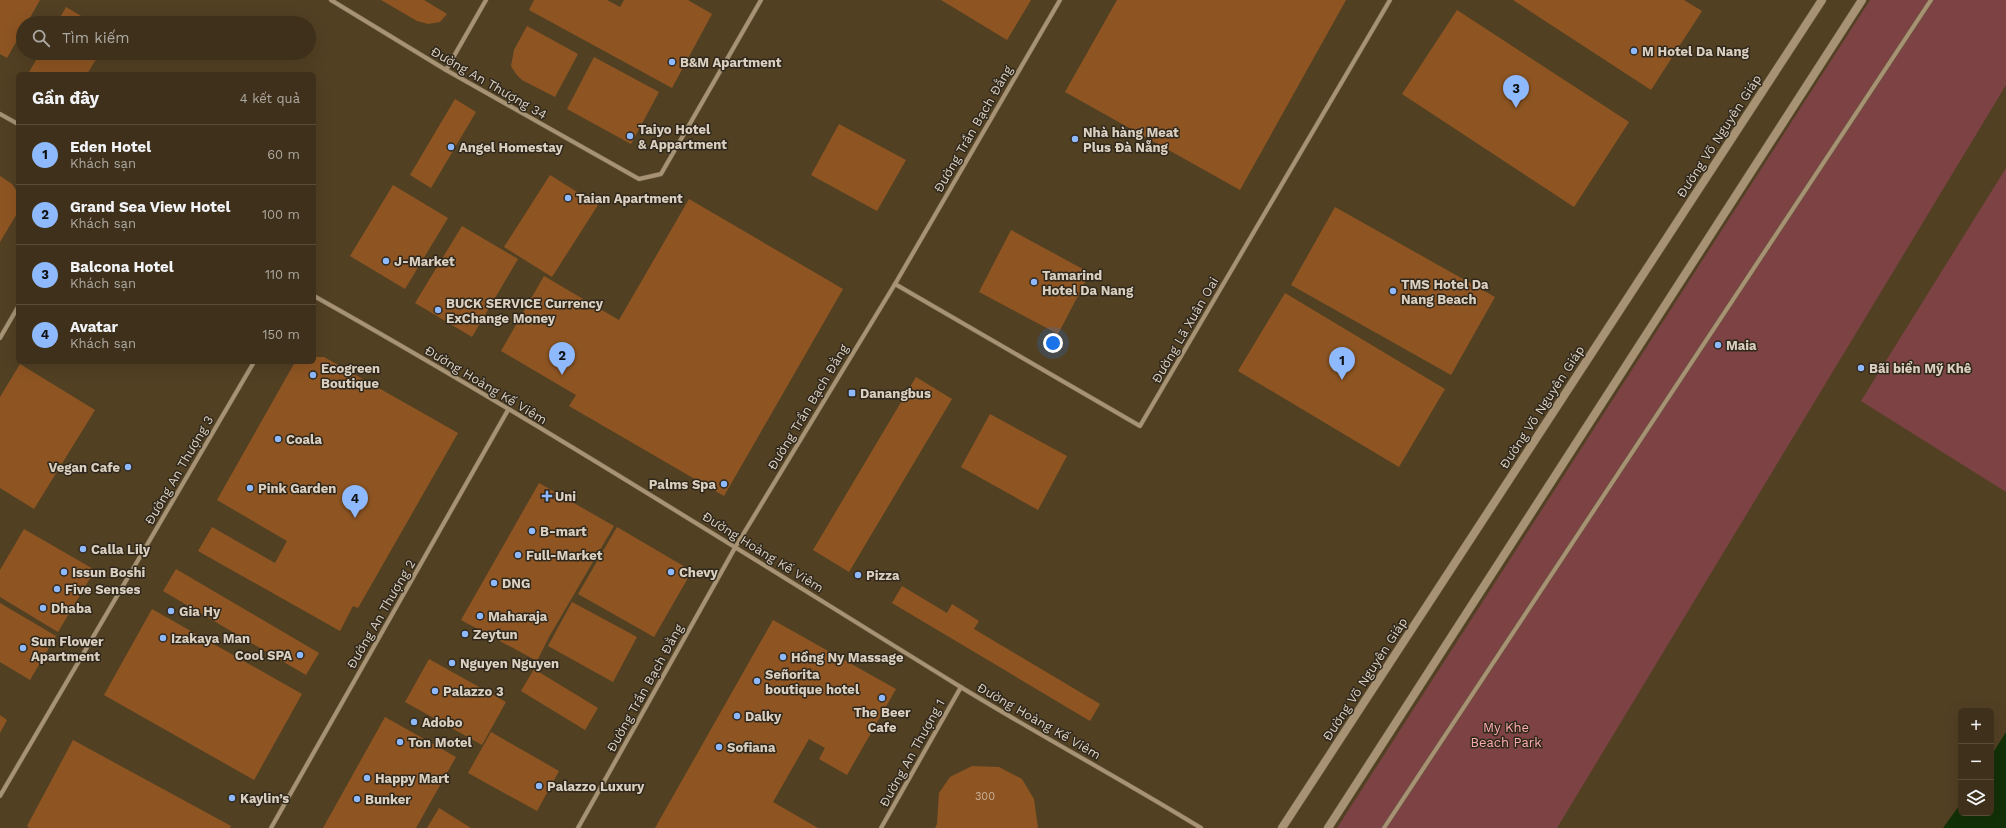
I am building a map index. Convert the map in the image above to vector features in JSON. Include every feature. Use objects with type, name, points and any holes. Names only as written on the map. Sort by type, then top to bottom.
[{"type":"main road","name":"Đường Võ Nguyên Giáp","points":[[1282,828],[1822,0]]},
{"type":"main road","points":[[1328,828],[1862,0]]},
{"type":"street","name":"Đường An Thượng 34","points":[[331,0],[446,70],[639,179],[661,174],[761,0]]},
{"type":"street","points":[[446,70],[486,0]]},
{"type":"street","name":"Đường Trần Bạch Đằng","points":[[578,828],[736,546],[895,284],[1060,0]]},
{"type":"street","name":"Đường Lã Xuân Oai","points":[[895,284],[1140,426],[1390,0]]},
{"type":"street","points":[[1384,828],[1931,0]]},
{"type":"street","points":[[0,114],[16,123]]},
{"type":"street","name":"Đường Hoàng Kế Viêm","points":[[316,297],[736,546],[961,687],[1201,828]]},
{"type":"street","points":[[0,338],[16,310]]},
{"type":"street","name":"Đường An Thượng 3","points":[[0,796],[253,364]]},
{"type":"street","name":"Đường An Thượng 2","points":[[271,828],[508,410]]},
{"type":"street","name":"Đường An Thượng 1","points":[[881,828],[961,687]]},
{"type":"green space","name":"My Khe Beach Park","points":[[1870,0],[2006,0],[2006,85],[1557,828],[1337,828]]},
{"type":"green space","points":[[2006,168],[2006,492],[1861,401]]},
{"type":"shaded area","points":[[2006,732],[2006,828],[1943,828],[1958,807],[1958,816],[1994,816],[1994,751]]},
{"type":"building","points":[[0,0],[40,0],[31,16],[16,16],[16,42],[7,58],[0,54]]},
{"type":"building","points":[[381,0],[424,0],[447,14],[440,22],[428,24],[417,21]]},
{"type":"building","points":[[534,0],[607,0],[620,7],[624,0],[688,0],[712,14],[672,88],[529,10]]},
{"type":"building","points":[[941,0],[1031,0],[1007,40]]},
{"type":"building","points":[[1117,0],[1346,0],[1240,190],[1065,92]]},
{"type":"building","name":"M Hotel Da Nang","points":[[1513,0],[1684,0],[1702,11],[1651,90]]},
{"type":"building","points":[[66,7],[81,16],[61,16]]},
{"type":"building","points":[[1457,10],[1629,122],[1574,207],[1402,94]]},
{"type":"building","points":[[527,26],[578,54],[555,97],[522,80],[511,66],[514,50]]},
{"type":"building","points":[[594,57],[659,92],[631,144],[567,109]]},
{"type":"building","points":[[36,60],[96,60],[88,72],[29,72]]},
{"type":"building","points":[[455,99],[476,112],[431,188],[410,175]]},
{"type":"building","points":[[839,124],[906,160],[877,211],[811,175]]},
{"type":"building","points":[[550,175],[598,205],[552,277],[504,247]]},
{"type":"building","points":[[0,176],[12,184],[16,190],[16,215],[0,242]]},
{"type":"building","points":[[393,185],[448,218],[405,289],[350,256]]},
{"type":"building","points":[[689,199],[843,289],[724,496],[569,406],[576,395],[501,351],[544,276],[619,320]]},
{"type":"building","name":"TMS Hotel Da Nang Beach","points":[[1335,207],[1495,297],[1451,375],[1291,285]]},
{"type":"building","points":[[462,226],[518,259],[472,337],[415,303]]},
{"type":"building","name":"Tamarind Hotel Da Nang","points":[[1011,230],[1090,273],[1058,334],[979,292]]},
{"type":"building","points":[[1285,293],[1445,389],[1399,467],[1238,371]]},
{"type":"building","points":[[316,357],[324,357],[458,433],[358,608],[353,606],[340,631],[198,551],[212,527],[275,563],[287,541],[217,500],[294,364],[316,364]]},
{"type":"building","points":[[20,364],[95,410],[34,509],[0,488],[0,397]]},
{"type":"building","points":[[916,377],[952,399],[849,572],[813,550]]},
{"type":"building","points":[[990,414],[1067,456],[1038,510],[961,467]]},
{"type":"building","points":[[539,483],[614,526],[549,637],[537,661],[461,620]]},
{"type":"building","points":[[617,527],[692,571],[654,637],[578,594]]},
{"type":"building","points":[[24,529],[95,570],[58,632],[0,597],[0,570]]},
{"type":"building","points":[[176,569],[319,653],[306,675],[163,591]]},
{"type":"building","points":[[902,586],[947,613],[952,604],[979,621],[974,629],[1100,704],[1090,721],[892,603]]},
{"type":"building","points":[[572,602],[637,637],[613,682],[548,646]]},
{"type":"building","points":[[0,603],[56,636],[30,680],[0,662]]},
{"type":"building","points":[[152,609],[302,694],[254,780],[104,695]]},
{"type":"building","points":[[773,620],[896,689],[847,775],[819,759],[825,748],[809,739],[773,802],[818,828],[655,828]]},
{"type":"building","points":[[429,659],[506,702],[482,745],[405,702]]},
{"type":"building","points":[[534,669],[598,708],[585,730],[521,691]]},
{"type":"building","points":[[0,715],[7,720],[0,733]]},
{"type":"building","points":[[385,717],[456,757],[416,828],[323,828]]},
{"type":"building","points":[[491,732],[559,771],[537,811],[468,773]]},
{"type":"building","points":[[73,740],[231,826],[230,828],[29,828],[27,826]]},
{"type":"building","points":[[972,766],[999,767],[1022,779],[1034,799],[1038,828],[935,828],[937,824],[939,793],[950,777]]},
{"type":"building","points":[[439,808],[471,828],[427,828]]},
{"type":"place","name":"M Hotel Da Nang","points":[[1634,51]]},
{"type":"place","name":"B&M Apartment","points":[[672,62]]},
{"type":"place","name":"Balcona Hotel","points":[[1516,108]]},
{"type":"place","name":"Taiyo Hotel & Appartment","points":[[630,136]]},
{"type":"place","name":"Nhà hàng Meat Plus Đà Nẵng","points":[[1075,139]]},
{"type":"place","name":"Angel Homestay","points":[[451,147]]},
{"type":"place","name":"Taian Apartment","points":[[568,198]]},
{"type":"place","name":"J-Market","points":[[386,261]]},
{"type":"place","name":"Tamarind Hotel Da Nang","points":[[1034,282]]},
{"type":"place","name":"TMS Hotel Da Nang Beach","points":[[1393,291]]},
{"type":"place","name":"BUCK SERVICE Currency ExChange Money","points":[[438,310]]},
{"type":"place","name":"Maia","points":[[1718,345]]},
{"type":"place","name":"Bãi biển Mỹ Khê","points":[[1861,368]]},
{"type":"place","name":"Ecogreen Boutique","points":[[313,375]]},
{"type":"place","name":"Grand Sea View Hotel","points":[[562,375]]},
{"type":"place","name":"Eden Hotel","points":[[1342,380]]},
{"type":"place","name":"Danangbus","points":[[852,393]]},
{"type":"place","name":"Coala","points":[[278,439]]},
{"type":"place","name":"Vegan Cafe","points":[[128,467]]},
{"type":"place","name":"Palms Spa","points":[[724,484]]},
{"type":"place","name":"Pink Garden","points":[[250,488]]},
{"type":"place","name":"Uni","points":[[547,496]]},
{"type":"place","name":"Avatar","points":[[355,518]]},
{"type":"place","name":"B-mart","points":[[532,531]]},
{"type":"place","name":"Calla Lily","points":[[83,549]]},
{"type":"place","name":"Full-Market","points":[[518,555]]},
{"type":"place","name":"Issun Boshi","points":[[64,572]]},
{"type":"place","name":"Chevy","points":[[671,572]]},
{"type":"place","name":"Pizza","points":[[858,575]]},
{"type":"place","name":"DNG","points":[[494,583]]},
{"type":"place","name":"Five Senses","points":[[57,589]]},
{"type":"place","name":"Dhaba","points":[[43,608]]},
{"type":"place","name":"Gia Hy","points":[[171,611]]},
{"type":"place","name":"Maharaja","points":[[480,616]]},
{"type":"place","name":"Zeytun","points":[[465,634]]},
{"type":"place","name":"Izakaya Man","points":[[163,638]]},
{"type":"place","name":"Sun Flower Apartment","points":[[23,648]]},
{"type":"place","name":"Cool SPA","points":[[300,655]]},
{"type":"place","name":"Hồng Ny Massage","points":[[783,657]]},
{"type":"place","name":"Nguyen Nguyen","points":[[452,663]]},
{"type":"place","name":"Señorita boutique hotel","points":[[757,681]]},
{"type":"place","name":"Palazzo 3","points":[[435,691]]},
{"type":"place","name":"The Beer Cafe","points":[[882,698]]},
{"type":"place","name":"Dalky","points":[[737,716]]},
{"type":"place","name":"Adobo","points":[[414,722]]},
{"type":"place","name":"Ton Motel","points":[[400,742]]},
{"type":"place","name":"Sofiana","points":[[719,747]]},
{"type":"place","name":"Happy Mart","points":[[367,778]]},
{"type":"place","name":"Palazzo Luxury","points":[[539,786]]},
{"type":"place","name":"Kaylin’s","points":[[232,798]]},
{"type":"place","name":"Bunker","points":[[357,799]]}]
